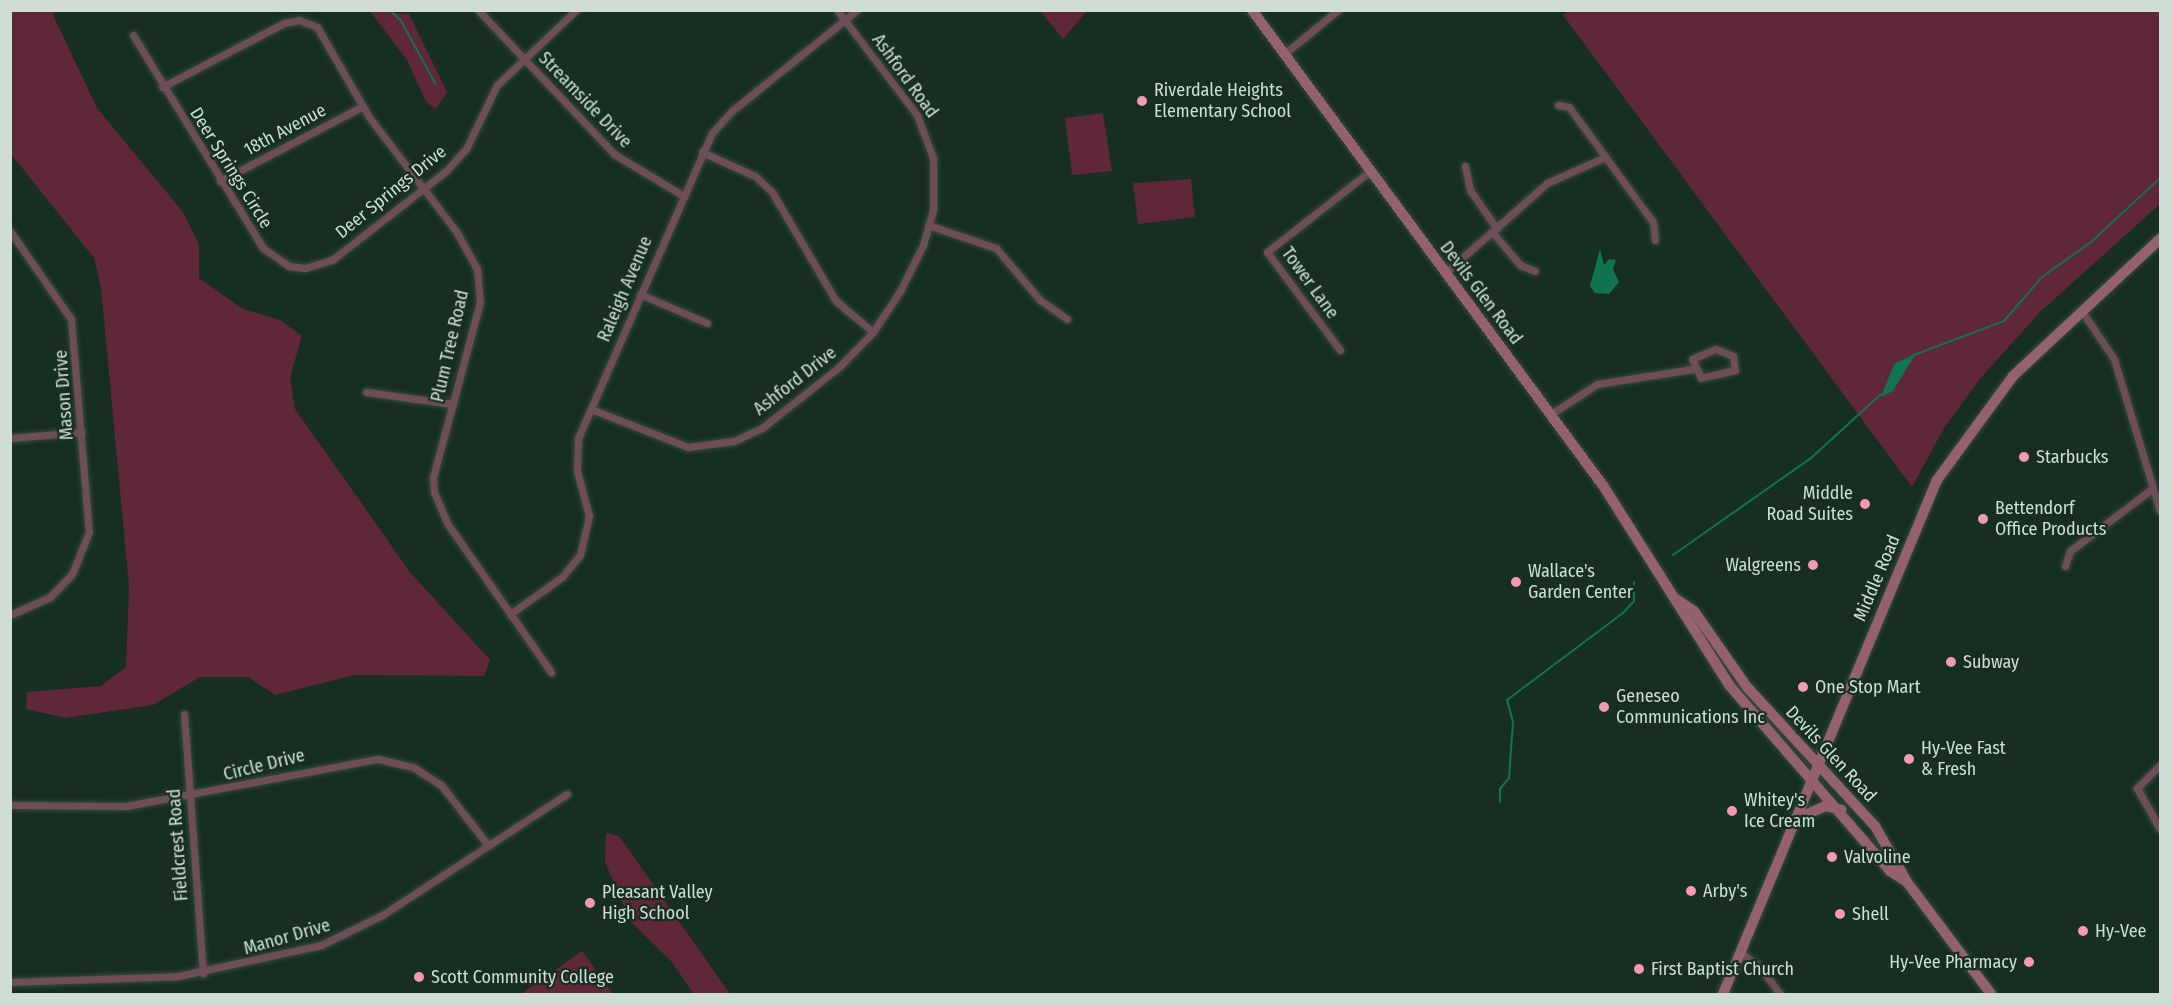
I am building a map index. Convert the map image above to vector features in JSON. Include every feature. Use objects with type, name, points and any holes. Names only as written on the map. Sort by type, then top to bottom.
[{"type":"main road","name":"Devils Glen Road","points":[[1252,10],[1551,414],[1676,599],[1729,685],[1842,810],[1890,871],[1907,882]]},
{"type":"main road","name":"Middle Road","points":[[1723,994],[1937,480],[2013,376],[2080,310],[2160,239]]},
{"type":"main road","name":"Devils Glen Road","points":[[1676,599],[1694,611],[1747,687],[1875,826],[1907,882],[1991,994]]},
{"type":"main road","points":[[1794,820],[1825,806],[1842,810]]},
{"type":"street","name":"Streamside Drive","points":[[478,10],[614,154],[682,195]]},
{"type":"street","name":"Deer Springs Drive","points":[[335,258],[422,190],[466,149],[497,85],[576,10]]},
{"type":"street","name":"Ashford Road","points":[[837,10],[927,133],[935,186],[928,225],[900,291],[873,332]]},
{"type":"street","name":"Raleigh Avenue","points":[[510,614],[562,578],[585,544],[589,516],[576,452],[591,409],[682,195],[720,120],[857,10]]},
{"type":"street","points":[[1284,54],[1338,10]]},
{"type":"street","name":"Plum Tree Road","points":[[162,87],[284,23],[299,20],[325,37],[363,106],[422,190],[461,239],[480,284],[453,404],[433,477],[434,492],[447,523],[551,672]]},
{"type":"street","name":"Deer Springs Circle","points":[[133,35],[220,181],[274,258],[305,268],[335,258]]},
{"type":"street","points":[[1558,105],[1569,107],[1653,222],[1656,240]]},
{"type":"street","name":"18th Avenue","points":[[220,181],[363,106]]},
{"type":"street","points":[[702,152],[755,176],[772,192],[836,301],[873,332]]},
{"type":"street","points":[[1445,273],[1547,183],[1605,157]]},
{"type":"street","points":[[1465,166],[1470,190],[1495,231],[1520,265],[1534,271]]},
{"type":"street","name":"Tower Lane","points":[[1340,350],[1268,252],[1370,171]]},
{"type":"street","points":[[928,225],[996,249],[1040,300],[1067,319]]},
{"type":"street","name":"Mason Drive","points":[[10,231],[71,319],[89,532],[72,574],[50,597],[10,615]]},
{"type":"street","points":[[640,294],[707,323]]},
{"type":"street","points":[[2080,310],[2114,359],[2160,511]]},
{"type":"street","name":"Ashford Drive","points":[[591,409],[688,447],[716,447],[762,428],[873,332]]},
{"type":"street","points":[[1716,349],[1729,352],[1736,362],[1733,374],[1713,379],[1701,378],[1693,369],[1692,359],[1716,349]]},
{"type":"street","points":[[1551,414],[1598,384],[1693,369]]},
{"type":"street","points":[[366,392],[453,404]]},
{"type":"street","points":[[10,438],[82,432]]},
{"type":"street","points":[[2065,566],[2070,551],[2153,488]]},
{"type":"street","name":"Fieldcrest Road","points":[[184,714],[203,973]]},
{"type":"street","name":"Circle Drive","points":[[10,805],[126,806],[189,797],[345,761],[395,761],[451,793],[488,845]]},
{"type":"street","points":[[2160,765],[2137,788],[2160,829]]},
{"type":"street","name":"Manor Drive","points":[[10,981],[203,973],[282,957],[343,937],[567,794]]},
{"type":"street","points":[[1740,953],[1759,966],[1780,994]]},
{"type":"shaded area","points":[[11,10],[56,11],[53,15],[97,108],[183,212],[199,245],[199,278],[243,309],[280,320],[302,336],[290,377],[295,409],[410,572],[490,660],[484,676],[355,675],[275,695],[248,677],[200,677],[153,705],[65,718],[26,709],[27,692],[101,686],[126,667],[129,586],[101,288],[94,258],[11,154]]},
{"type":"shaded area","points":[[1570,10],[2160,11],[2160,204],[2040,312],[1979,380],[1944,428],[1912,487],[1563,15]]},
{"type":"shaded area","points":[[370,11],[409,14],[447,92],[436,109],[426,102],[407,60]]},
{"type":"shaded area","points":[[1040,11],[1087,11],[1063,39]]},
{"type":"shaded area","points":[[1103,113],[1112,171],[1072,175],[1065,118]]},
{"type":"shaded area","points":[[1191,179],[1195,217],[1138,224],[1133,183]]},
{"type":"shaded area","points":[[1600,249],[1604,265],[1609,259],[1616,260],[1613,269],[1619,282],[1609,294],[1595,293],[1590,286]]},
{"type":"shaded area","points":[[1916,353],[1893,391],[1881,397],[1894,364]]},
{"type":"shaded area","points":[[606,833],[619,836],[730,994],[694,994],[671,961],[631,922],[605,862]]},
{"type":"shaded area","points":[[582,951],[613,994],[521,994]]},
{"type":"waterway","points":[[390,10],[401,21],[435,83]]},
{"type":"waterway","points":[[1914,355],[2004,321],[2042,277],[2091,242],[2160,178]]},
{"type":"waterway","points":[[1673,555],[1811,458],[1881,394]]},
{"type":"waterway","points":[[1500,802],[1500,789],[1509,778],[1513,722],[1507,700],[1623,613],[1634,601],[1634,582]]},
{"type":"place","name":"Riverdale Heights Elementary School","points":[[1142,101]]},
{"type":"place","name":"Starbucks","points":[[2024,457]]},
{"type":"place","name":"Middle Road Suites","points":[[1865,504]]},
{"type":"place","name":"Bettendorf Office Products","points":[[1983,519]]},
{"type":"place","name":"Walgreens","points":[[1813,565]]},
{"type":"place","name":"Wallace's Garden Center","points":[[1516,582]]},
{"type":"place","name":"Subway","points":[[1951,662]]},
{"type":"place","name":"One Stop Mart","points":[[1803,687]]},
{"type":"place","name":"Geneseo Communications Inc","points":[[1604,707]]},
{"type":"place","name":"Hy-Vee Fast & Fresh","points":[[1909,759]]},
{"type":"place","name":"Whitey's Ice Cream","points":[[1732,811]]},
{"type":"place","name":"Valvoline","points":[[1832,857]]},
{"type":"place","name":"Arby's","points":[[1691,891]]},
{"type":"place","name":"Pleasant Valley High School","points":[[590,903]]},
{"type":"place","name":"Shell","points":[[1840,914]]},
{"type":"place","name":"Hy-Vee","points":[[2083,931]]},
{"type":"place","name":"Hy-Vee Pharmacy","points":[[2029,962]]},
{"type":"place","name":"First Baptist Church","points":[[1639,969]]},
{"type":"place","name":"Scott Community College","points":[[419,977]]}]
